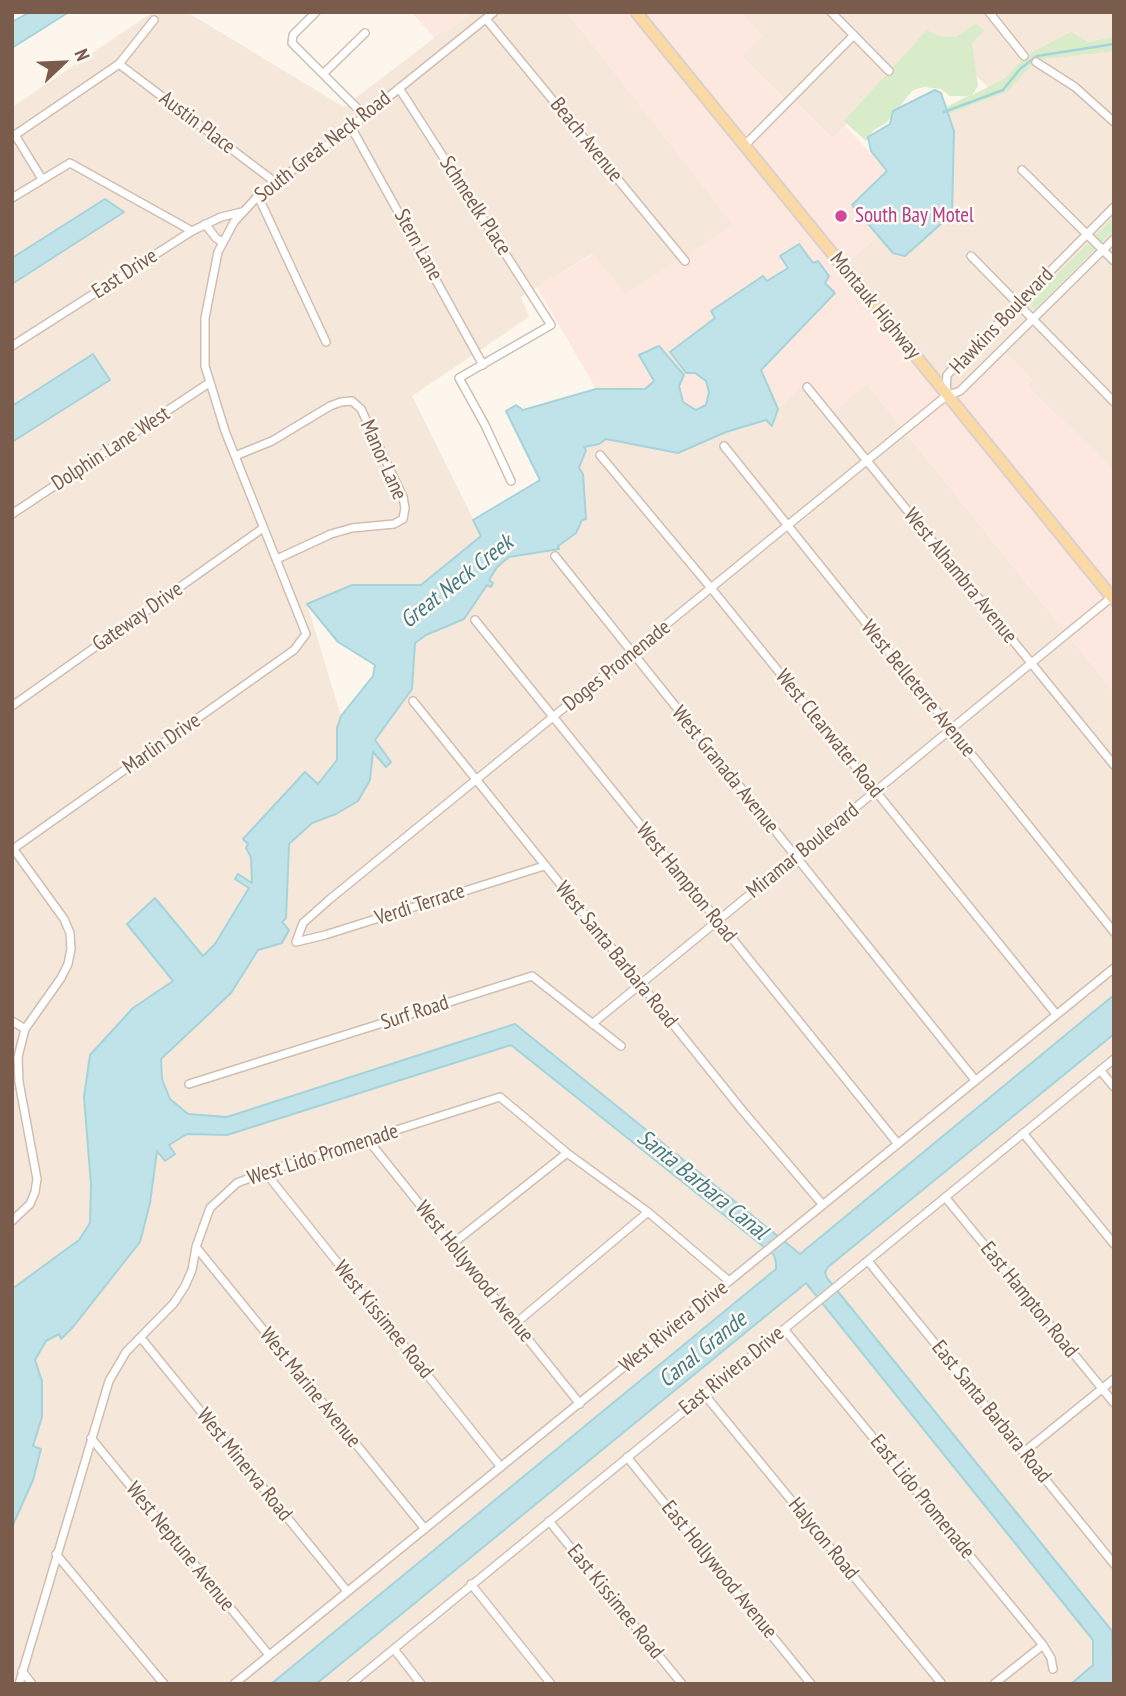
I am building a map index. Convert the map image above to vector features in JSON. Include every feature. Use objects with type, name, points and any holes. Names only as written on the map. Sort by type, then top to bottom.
[{"type":"main road","name":"Montauk Highway","points":[[636,12],[946,396],[1113,597]]},
{"type":"street","points":[[316,12],[293,35],[292,43],[365,116]]},
{"type":"street","name":"South Great Neck Road","points":[[306,634],[235,456],[205,366],[205,318],[209,286],[222,242],[258,196],[351,127],[494,12]]},
{"type":"street","points":[[831,12],[890,71]]},
{"type":"street","points":[[989,12],[1024,56]]},
{"type":"street","name":"Beach Avenue","points":[[486,19],[685,261]]},
{"type":"street","points":[[42,179],[14,136],[119,64],[154,20]]},
{"type":"street","points":[[323,74],[365,33]]},
{"type":"street","points":[[744,146],[854,35]]},
{"type":"street","points":[[1036,62],[1076,87],[1114,122]]},
{"type":"street","name":"Austin Place","points":[[119,64],[275,182]]},
{"type":"street","name":"Schmeelk Place","points":[[399,88],[551,325],[484,365]]},
{"type":"street","name":"Stern Lane","points":[[351,127],[484,365]]},
{"type":"street","points":[[12,198],[70,163],[192,231]]},
{"type":"street","points":[[1022,170],[1114,261]]},
{"type":"street","points":[[258,196],[326,342]]},
{"type":"street","name":"Hawkins Boulevard","points":[[1114,207],[947,375],[946,396],[960,391],[1114,239]]},
{"type":"street","name":"East Drive","points":[[12,346],[192,231],[221,217],[243,212]]},
{"type":"street","points":[[205,225],[222,242]]},
{"type":"street","points":[[971,256],[1114,402]]},
{"type":"street","points":[[484,365],[458,378],[485,425],[511,481]]},
{"type":"street","name":"Dolphin Lane West","points":[[12,514],[209,383]]},
{"type":"street","name":"West Alhambra Avenue","points":[[807,387],[1114,765]]},
{"type":"street","name":"Doges Promenade","points":[[296,942],[303,923],[318,910],[946,396]]},
{"type":"street","name":"Manor Lane","points":[[235,456],[272,441],[330,407],[352,401],[361,409],[403,497],[405,508],[402,519],[394,524],[352,528],[331,534],[277,559]]},
{"type":"street","name":"West Belleterre Avenue","points":[[724,446],[1114,932]]},
{"type":"street","name":"West Clearwater Road","points":[[600,455],[1056,1014]]},
{"type":"street","name":"Gateway Drive","points":[[12,706],[264,528]]},
{"type":"street","name":"West Granada Avenue","points":[[555,556],[975,1080]]},
{"type":"street","name":"Miramar Boulevard","points":[[592,1024],[1113,597]]},
{"type":"street","name":"West Hampton Road","points":[[475,620],[898,1144]]},
{"type":"street","name":"Marlin Drive","points":[[13,848],[294,650],[306,634]]},
{"type":"street","name":"West Santa Barbara Road","points":[[412,701],[742,1110],[823,1205]]},
{"type":"street","points":[[12,1221],[30,1204],[37,1178],[19,1082],[19,1057],[24,1029],[61,978],[71,949],[70,933],[64,919],[13,848]]},
{"type":"street","name":"Verdi Terrace","points":[[296,942],[544,866]]},
{"type":"street","name":"West Riviera Drive","points":[[234,1684],[1114,968]]},
{"type":"street","name":"Surf Road","points":[[189,1084],[532,976],[621,1046]]},
{"type":"street","points":[[12,1021],[24,1029]]},
{"type":"street","name":"East Riviera Drive","points":[[351,1684],[1114,1059]]},
{"type":"street","points":[[1100,1070],[1114,1087]]},
{"type":"street","name":"West Lido Promenade","points":[[19,1684],[103,1396],[117,1364],[162,1317],[185,1286],[210,1208],[237,1183],[500,1097],[567,1153],[648,1212],[729,1281]]},
{"type":"street","points":[[1023,1133],[1114,1244]]},
{"type":"street","name":"West Hollywood Avenue","points":[[368,1140],[580,1404]]},
{"type":"street","points":[[452,1245],[567,1153]]},
{"type":"street","name":"West Kissimee Road","points":[[265,1172],[501,1467]]},
{"type":"street","name":"East Hampton Road","points":[[945,1197],[1114,1403]]},
{"type":"street","points":[[516,1323],[648,1212]]},
{"type":"street","name":"West Marine Avenue","points":[[196,1247],[425,1529]]},
{"type":"street","name":"East Santa Barbara Road","points":[[867,1261],[1114,1564]]},
{"type":"street","name":"East Lido Promenade","points":[[784,1329],[1043,1645],[1054,1669]]},
{"type":"street","name":"West Minerva Road","points":[[141,1338],[347,1591]]},
{"type":"street","points":[[1024,1452],[1114,1379]]},
{"type":"street","name":"Halycon Road","points":[[705,1394],[942,1684]]},
{"type":"street","name":"West Neptune Avenue","points":[[91,1438],[269,1655]]},
{"type":"street","name":"East Hollywood Avenue","points":[[627,1457],[811,1684]]},
{"type":"street","name":"East Kissimee Road","points":[[549,1521],[682,1684]]},
{"type":"street","points":[[56,1554],[164,1684]]},
{"type":"street","points":[[471,1584],[551,1684]]},
{"type":"street","points":[[994,1684],[1043,1645]]},
{"type":"street","points":[[394,1649],[421,1684]]},
{"type":"street","points":[[22,1671],[32,1684]]},
{"type":"shaded area","points":[[153,12],[187,12],[344,107],[468,12],[567,12],[734,225],[626,295],[592,254],[521,297],[529,317],[412,396],[481,535],[421,585],[352,585],[307,604],[341,716],[337,728],[337,760],[318,785],[305,772],[243,839],[249,845],[246,848],[252,857],[252,884],[236,879],[249,887],[215,944],[203,956],[155,899],[173,981],[133,1008],[91,1185],[90,1223],[79,1240],[12,1289],[12,107]]},
{"type":"shaded area","points":[[411,12],[473,12],[448,32],[445,30],[435,38]]},
{"type":"shaded area","points":[[567,12],[742,12],[762,36],[742,57],[788,104],[794,100],[833,139],[845,126],[888,171],[853,204],[878,236],[841,267],[951,405],[1005,352],[1032,379],[1027,386],[1112,469],[1114,467],[1114,692],[867,384],[833,412],[807,380],[778,409],[761,370],[835,293],[824,283],[829,275],[813,263],[799,244],[788,268],[767,282],[763,276],[711,311],[716,317],[670,352],[706,381],[709,392],[706,405],[696,410],[682,402],[679,386],[684,375],[659,346],[654,382],[645,389],[596,389],[537,287],[593,254],[626,294],[733,225]]},
{"type":"shaded area","points":[[742,12],[1114,12],[1112,469],[1027,386],[1032,380],[950,406],[841,267],[878,236],[893,253],[954,131],[948,114],[990,89],[930,31],[833,139],[794,100],[789,104],[742,57]]},
{"type":"shaded area","points":[[807,380],[867,384],[1114,692],[1114,995],[800,1255],[515,1024],[227,1117],[188,1114],[170,1099],[162,1079],[160,1059],[231,993],[258,950],[282,943],[282,922],[286,918],[289,844],[312,823],[336,814],[370,780],[375,740],[412,689],[415,643],[426,635],[464,618],[487,585],[491,587],[489,580],[497,567],[510,557],[559,549],[558,546],[576,533],[579,468],[586,450],[584,447],[606,439],[678,453],[726,432],[766,420],[772,426],[778,409]]},
{"type":"shaded area","points":[[1114,1034],[1114,1641],[1112,1631],[827,1278],[825,1272]]},
{"type":"shaded area","points":[[511,1045],[774,1255],[776,1269],[271,1684],[12,1684],[12,1527],[33,1480],[41,1449],[33,1446],[42,1417],[42,1381],[35,1360],[46,1341],[59,1334],[60,1338],[150,1203],[157,1150],[164,1161],[169,1145],[187,1134],[227,1135]]},
{"type":"shaded area","points":[[806,1283],[1093,1640],[1093,1665],[1071,1684],[316,1684]]},
{"type":"green space","points":[[975,24],[985,30],[972,43],[978,86],[972,95],[1004,79],[1027,55],[1071,32],[1088,42],[1114,37],[1114,51],[1036,60],[1008,91],[948,114],[946,107],[968,96],[950,96],[941,89],[924,87],[913,90],[887,122],[874,130],[866,141],[844,121],[927,30],[939,36],[956,37]]},
{"type":"green space","points":[[1114,217],[1114,230],[1035,309],[1029,303]]},
{"type":"water","points":[[30,12],[69,12],[12,48],[12,22]]},
{"type":"water","points":[[935,90],[941,93],[954,131],[952,214],[905,256],[893,253],[852,205],[887,171],[871,151],[868,137],[890,124],[893,111]]},
{"type":"water","points":[[105,199],[124,212],[12,284],[12,258]]},
{"type":"water","points":[[799,244],[813,263],[818,261],[829,276],[825,283],[835,293],[761,370],[778,409],[772,426],[766,420],[726,432],[678,453],[606,439],[599,444],[584,447],[586,450],[579,468],[583,474],[586,519],[582,520],[576,533],[558,546],[559,549],[509,557],[497,567],[489,580],[493,583],[491,587],[487,585],[464,619],[426,635],[415,643],[412,689],[375,740],[391,762],[386,767],[373,752],[370,780],[358,801],[336,814],[312,823],[289,844],[286,918],[282,922],[289,930],[282,943],[258,950],[231,993],[161,1059],[162,1079],[170,1099],[188,1114],[227,1117],[515,1024],[800,1254],[1114,995],[1114,1034],[825,1272],[827,1278],[1112,1631],[1114,1684],[1071,1684],[1093,1665],[1093,1640],[806,1283],[316,1684],[271,1684],[776,1269],[776,1263],[774,1255],[511,1045],[227,1135],[187,1134],[169,1145],[175,1154],[165,1161],[157,1151],[150,1203],[140,1242],[73,1327],[61,1339],[59,1334],[46,1341],[35,1360],[42,1381],[42,1417],[33,1446],[41,1449],[33,1480],[12,1527],[12,1289],[79,1240],[90,1223],[91,1185],[84,1097],[90,1055],[133,1008],[173,981],[127,924],[155,898],[203,956],[215,944],[249,888],[235,879],[238,874],[252,883],[251,857],[246,848],[248,844],[243,839],[305,772],[318,784],[337,760],[337,728],[341,716],[373,676],[375,665],[338,642],[307,604],[352,585],[421,585],[481,536],[473,520],[540,480],[506,411],[516,405],[523,410],[596,389],[645,389],[654,381],[639,355],[659,346],[684,375],[679,386],[683,402],[696,410],[706,405],[709,392],[706,381],[695,373],[686,373],[670,352],[715,318],[711,311],[763,276],[767,281],[788,268],[780,256]]},
{"type":"water","points":[[93,354],[110,380],[12,442],[12,406]]},
{"type":"waterway","name":"Great Neck Creek","points":[[944,112],[1003,90],[1020,69],[1037,56],[1114,44]]},
{"type":"place","name":"South Bay Motel","points":[[841,216]]},
{"type":"water label","name":"Santa Barbara Canal","points":[[702,1185]]},
{"type":"water label","name":"Canal Grande","points":[[703,1350]]}]
